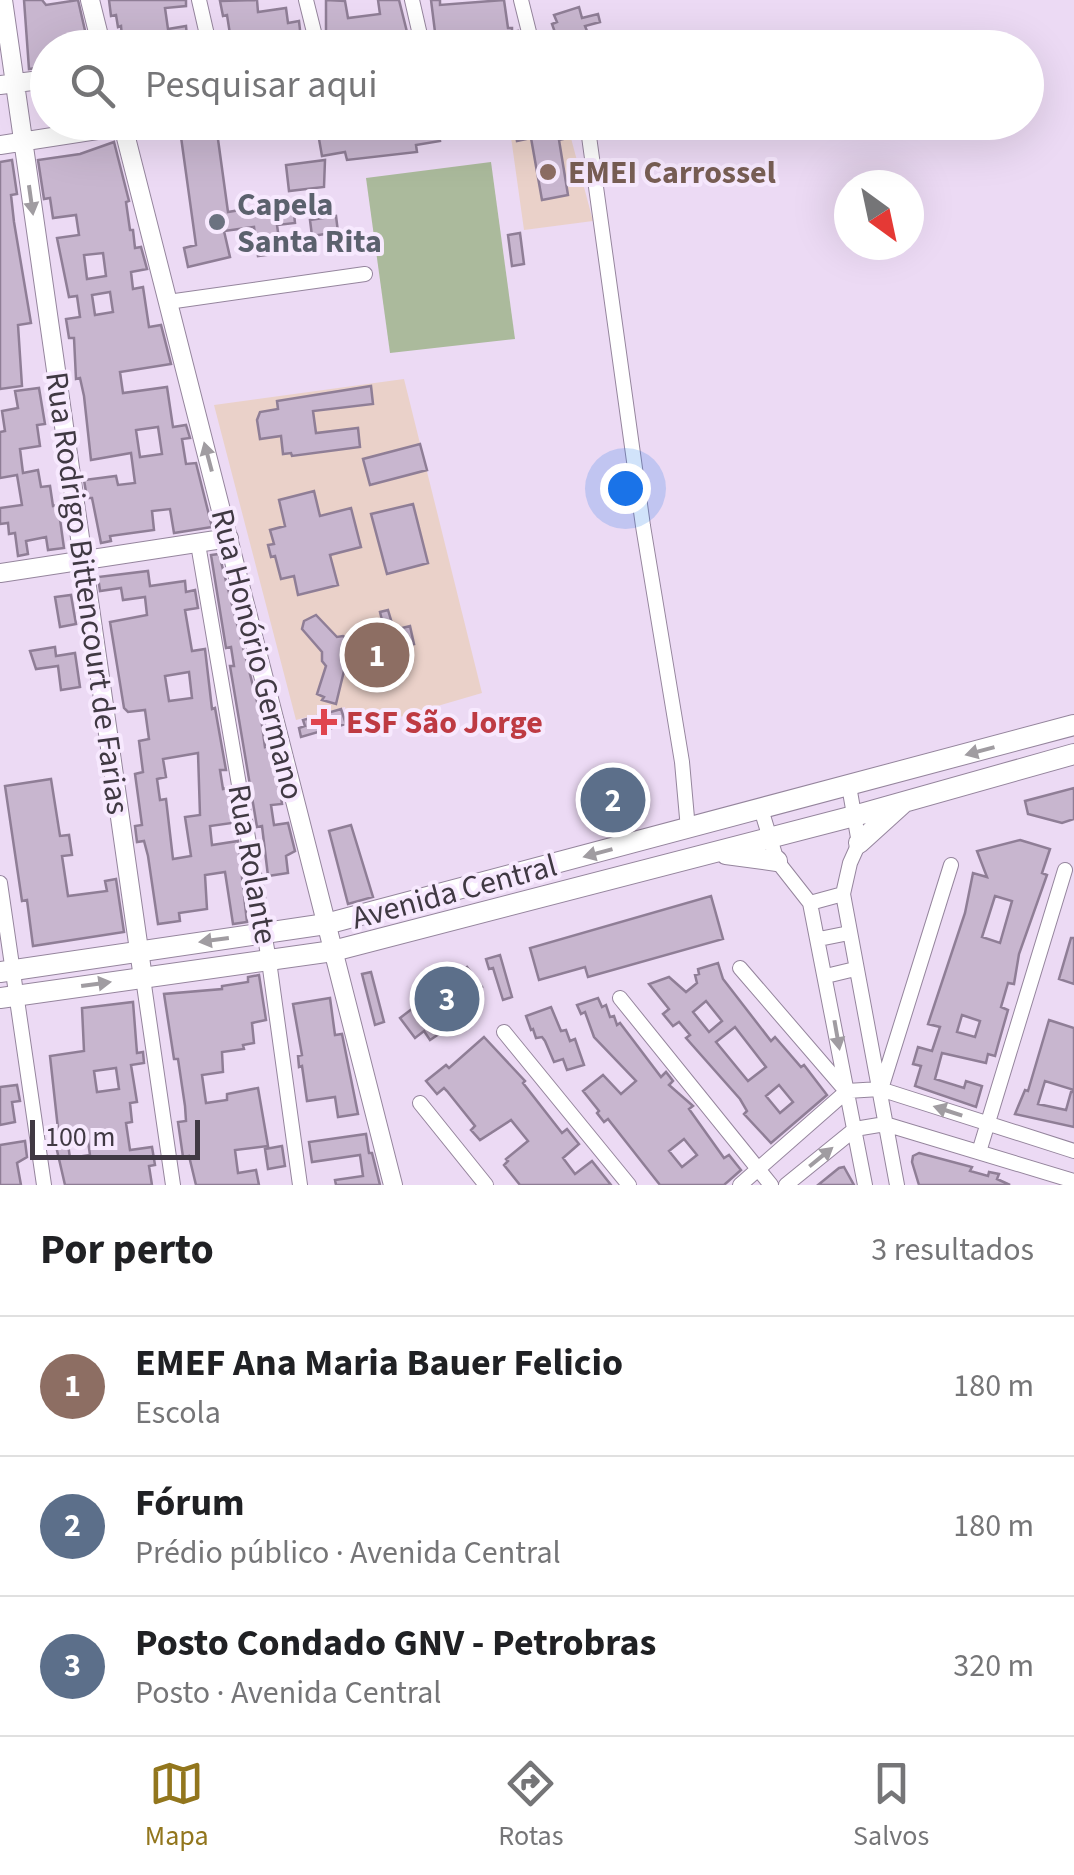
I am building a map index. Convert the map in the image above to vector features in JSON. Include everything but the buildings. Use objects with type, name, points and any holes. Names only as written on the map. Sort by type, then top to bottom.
[{"type":"main road","name":"Avenida Central","points":[[6,971],[326,924],[1074,725]]},
{"type":"main road","name":"Avenida Central","points":[[8,997],[333,951],[854,816],[1074,754]]},
{"type":"main road","points":[[859,843],[906,801]]},
{"type":"main road","points":[[675,863],[678,832]]},
{"type":"main road","points":[[714,853],[777,860]]},
{"type":"street","name":"Rua Rodrigo Bittencourt de Farias","points":[[2,0],[7,84],[23,141],[173,1185]]},
{"type":"street","points":[[90,0],[98,30]]},
{"type":"street","points":[[198,0],[206,30]]},
{"type":"street","points":[[306,0],[314,30]]},
{"type":"street","points":[[412,0],[419,30]]},
{"type":"street","points":[[522,0],[529,30]]},
{"type":"street","points":[[0,145],[30,140]]},
{"type":"street","name":"Rua Honório Germano","points":[[126,140],[394,1185]]},
{"type":"street","points":[[589,140],[642,526],[682,762],[678,832]]},
{"type":"street","points":[[168,302],[365,274]]},
{"type":"street","points":[[0,573],[229,538]]},
{"type":"street","name":"Rua Rolante","points":[[198,544],[269,961],[300,1185]]},
{"type":"street","points":[[849,786],[859,843],[843,894],[897,1185]]},
{"type":"street","points":[[761,810],[777,860],[810,904],[865,1185]]},
{"type":"street","points":[[880,1090],[950,865]]},
{"type":"street","points":[[979,1152],[1065,870]]},
{"type":"street","points":[[0,883],[8,997],[44,1185]]},
{"type":"street","points":[[810,904],[843,894]]},
{"type":"street","points":[[819,940],[849,932]]},
{"type":"street","points":[[740,968],[847,1091]]},
{"type":"street","points":[[826,976],[855,969]]},
{"type":"street","points":[[620,998],[771,1185]]},
{"type":"street","points":[[504,1032],[629,1185]]},
{"type":"street","points":[[740,1185],[847,1091],[880,1090],[1074,1151]]},
{"type":"street","points":[[420,1103],[486,1185]]},
{"type":"street","points":[[786,1185],[855,1129],[885,1124],[1074,1181]]},
{"type":"street","points":[[466,1160],[472,1185]]},
{"type":"shaded area","name":"EMEI Carrossel","points":[[511,140],[572,140],[593,221],[524,230]]},
{"type":"shaded area","points":[[404,379],[482,693],[352,731],[345,707],[296,720],[214,405]]},
{"type":"green space","points":[[491,162],[515,339],[390,353],[366,178]]},
{"type":"place","name":"EMEI Carrossel","points":[[548,172]]},
{"type":"place","name":"Capela Santa Rita","points":[[217,222]]},
{"type":"place","name":"EMEF Ana Maria Bauer Felicio","points":[[377,655]]},
{"type":"place","name":"ESF São Jorge","points":[[324,722]]},
{"type":"place","name":"Fórum","points":[[613,800]]},
{"type":"place","name":"Posto Condado GNV - Petrobras","points":[[447,999]]}]
